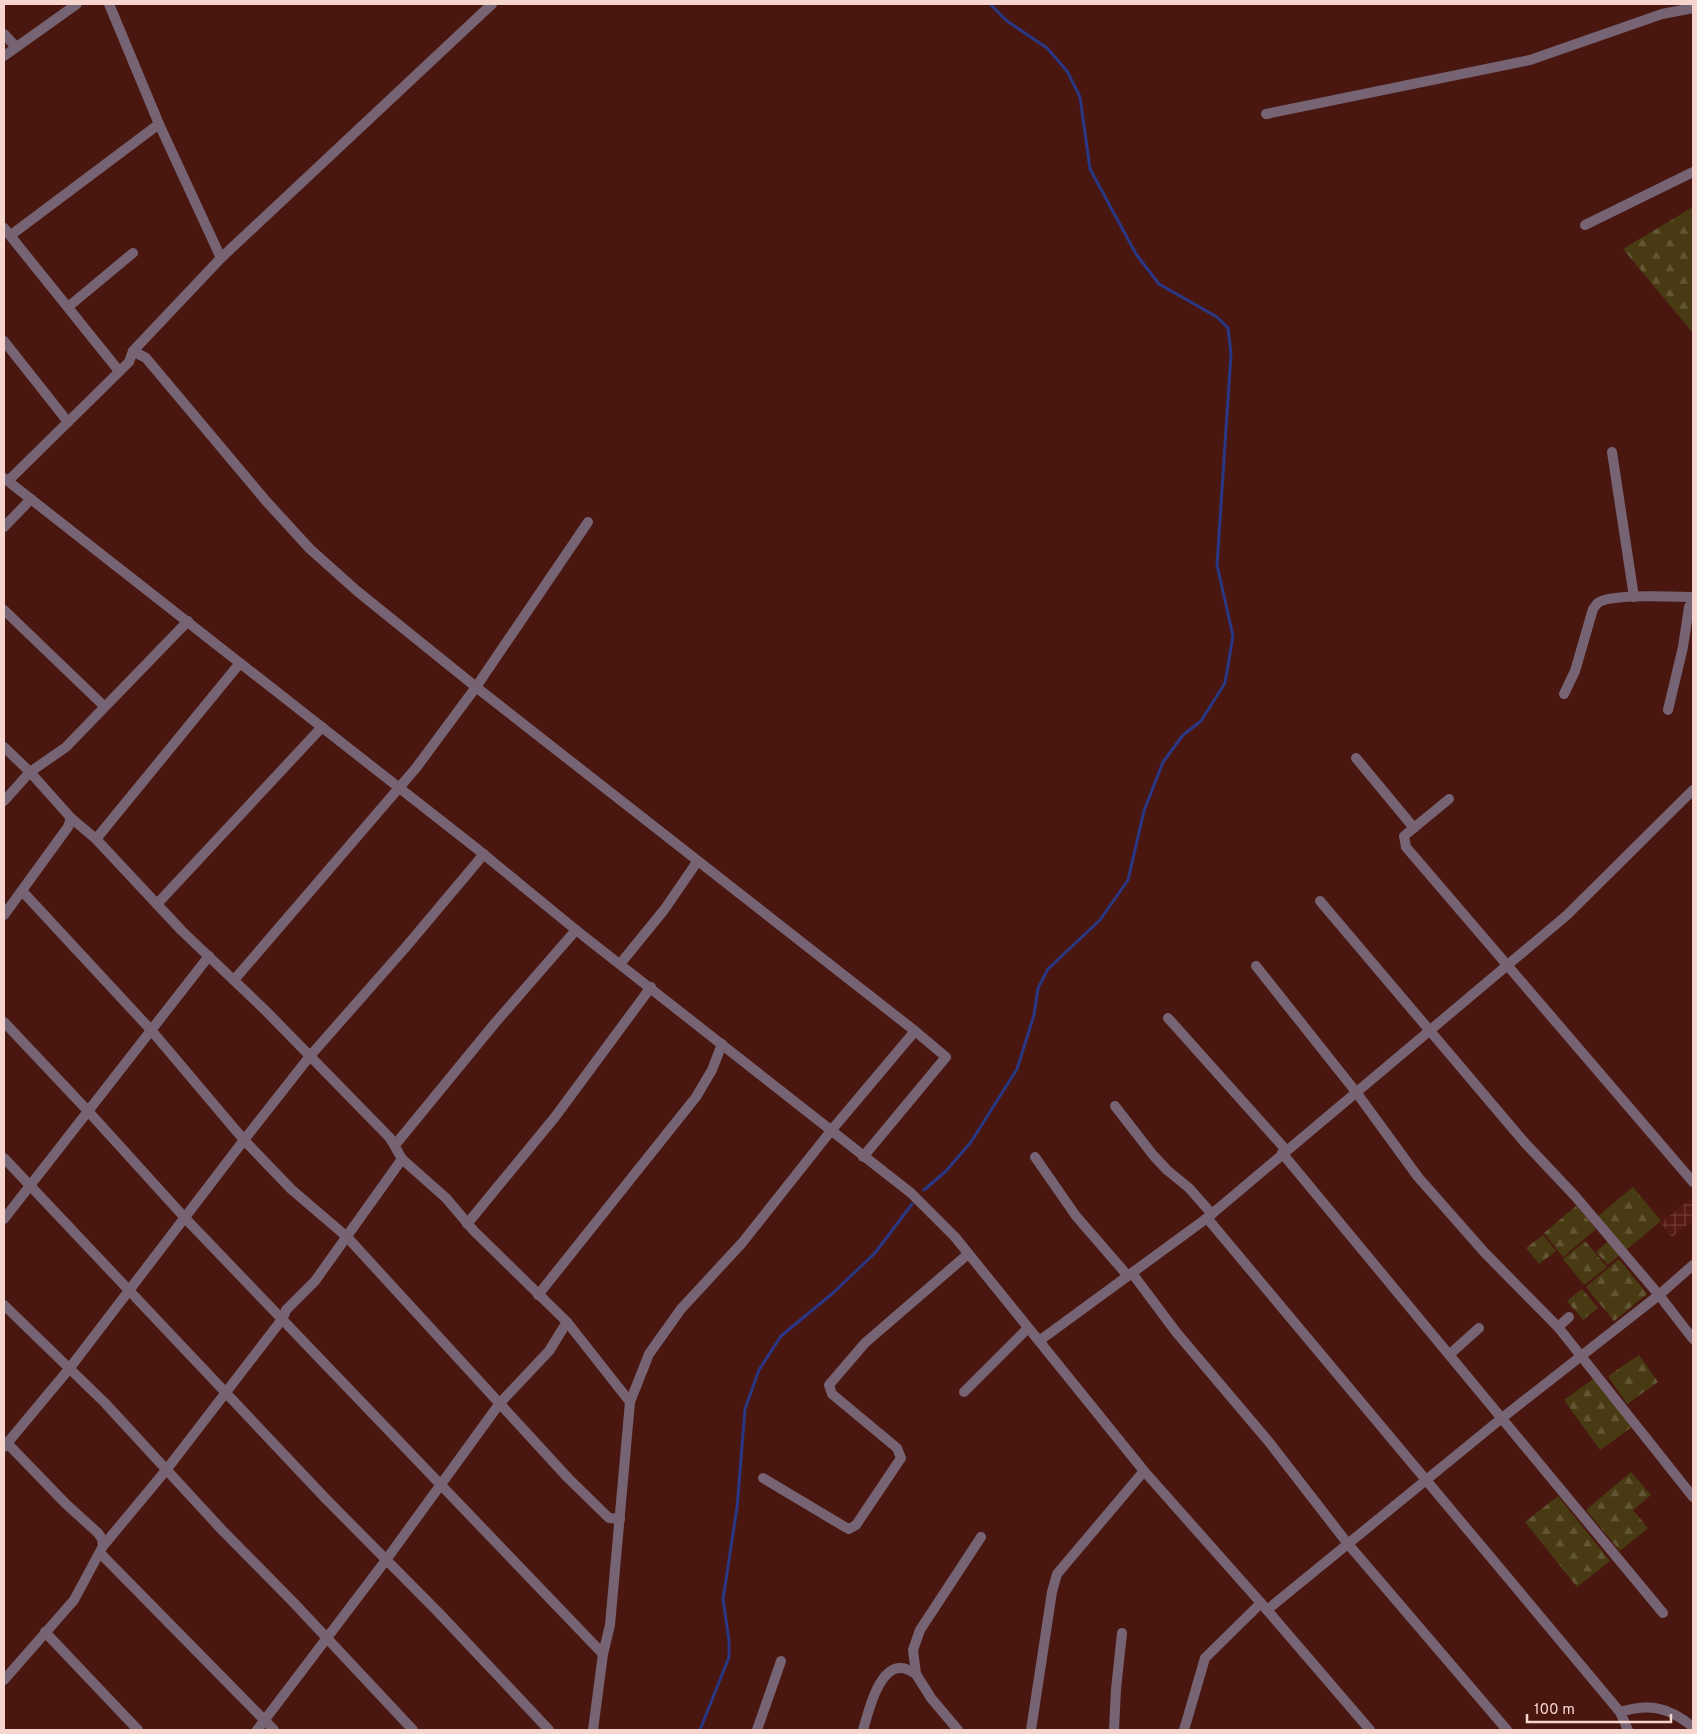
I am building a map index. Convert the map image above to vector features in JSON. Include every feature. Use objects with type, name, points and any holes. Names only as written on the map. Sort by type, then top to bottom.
[{"type":"street","points":[[4,56],[77,4]]},
{"type":"street","points":[[109,4],[159,124],[222,258]]},
{"type":"street","points":[[492,4],[222,258],[133,351],[129,362],[6,479],[484,854],[576,930],[722,1044],[830,1132],[910,1193],[955,1237],[1144,1471],[1264,1606],[1370,1730]]},
{"type":"street","points":[[1266,114],[1530,60],[1662,14],[1693,8]]},
{"type":"street","points":[[4,34],[16,48]]},
{"type":"street","points":[[119,371],[7,232],[159,124]]},
{"type":"street","points":[[1585,225],[1693,172]]},
{"type":"street","points":[[68,308],[133,252]]},
{"type":"street","points":[[4,341],[68,422]]},
{"type":"street","points":[[133,351],[146,358],[266,501],[310,549],[357,591],[696,862],[946,1057],[863,1156]]},
{"type":"street","points":[[1612,452],[1634,597]]},
{"type":"street","points":[[4,527],[31,498]]},
{"type":"street","points":[[234,980],[399,787],[476,687],[588,522]]},
{"type":"street","points":[[1564,694],[1575,671],[1593,609],[1598,602],[1606,599],[1634,597],[1693,599],[1689,607],[1683,647],[1668,710]]},
{"type":"street","points":[[4,610],[104,706]]},
{"type":"street","points":[[4,801],[30,772],[66,746],[188,621]]},
{"type":"street","points":[[96,839],[240,663]]},
{"type":"street","points":[[157,904],[322,727]]},
{"type":"street","points":[[4,747],[30,772],[71,818],[96,839],[157,904],[310,1056],[395,1145],[402,1159],[446,1198],[467,1224],[538,1296],[567,1322],[630,1402]]},
{"type":"street","points":[[1356,758],[1414,828]]},
{"type":"street","points":[[1039,1341],[1210,1216],[1284,1151],[1568,915],[1693,790]]},
{"type":"street","points":[[1449,799],[1404,836],[1406,847],[1693,1182]]},
{"type":"street","points":[[4,915],[23,892],[68,827],[71,818]]},
{"type":"street","points":[[274,1730],[102,1550],[102,1539],[98,1532],[5,1445],[69,1369],[310,1056],[484,854]]},
{"type":"street","points":[[620,964],[664,910],[696,862]]},
{"type":"street","points":[[23,892],[150,1030],[244,1140],[290,1189],[347,1237],[568,1478],[609,1518],[620,1519]]},
{"type":"street","points":[[1320,901],[1525,1143],[1575,1196],[1659,1295],[1693,1339]]},
{"type":"street","points":[[395,1145],[495,1023],[576,930]]},
{"type":"street","points":[[4,1219],[209,956]]},
{"type":"street","points":[[1256,966],[1356,1092],[1418,1177],[1485,1253],[1558,1327],[1693,1497]]},
{"type":"street","points":[[467,1224],[555,1117],[651,988]]},
{"type":"street","points":[[1168,1018],[1284,1151],[1663,1613]]},
{"type":"street","points":[[4,1022],[185,1218],[283,1318],[603,1654]]},
{"type":"street","points":[[593,1730],[603,1654],[610,1625],[620,1519],[625,1435],[630,1402],[649,1354],[681,1309],[738,1249],[830,1132],[915,1031]]},
{"type":"street","points":[[538,1296],[696,1097],[712,1070],[722,1044]]},
{"type":"street","points":[[1115,1106],[1153,1155],[1167,1170],[1189,1188],[1427,1481],[1620,1712],[1628,1730]]},
{"type":"street","points":[[1035,1157],[1076,1216],[1130,1275],[1269,1442],[1348,1544],[1507,1730]]},
{"type":"street","points":[[4,1158],[327,1500],[548,1730]]},
{"type":"street","points":[[4,1680],[74,1600],[102,1550],[226,1393],[283,1318],[286,1310],[315,1281],[402,1159]]},
{"type":"street","points":[[763,1478],[845,1527],[849,1528],[856,1525],[901,1458],[897,1448],[832,1394],[829,1385],[865,1343],[968,1254]]},
{"type":"street","points":[[1184,1730],[1205,1658],[1264,1606],[1348,1544],[1502,1418],[1659,1295],[1693,1265]]},
{"type":"street","points":[[4,1305],[167,1469],[222,1530],[413,1730]]},
{"type":"street","points":[[1558,1327],[1569,1317]]},
{"type":"street","points":[[257,1730],[328,1639],[500,1403],[549,1351],[567,1322]]},
{"type":"street","points":[[964,1392],[1028,1328]]},
{"type":"street","points":[[1450,1354],[1479,1328]]},
{"type":"street","points":[[1031,1730],[1052,1592],[1057,1574],[1144,1471]]},
{"type":"street","points":[[957,1730],[931,1698],[916,1674],[913,1650],[920,1630],[981,1537]]},
{"type":"street","points":[[45,1632],[138,1730]]},
{"type":"street","points":[[1114,1730],[1122,1634]]},
{"type":"street","points":[[757,1730],[781,1661]]},
{"type":"street","points":[[863,1730],[876,1689],[887,1675],[895,1669],[902,1668],[916,1674]]},
{"type":"street","points":[[1620,1712],[1644,1706],[1654,1708],[1674,1714],[1693,1727]]},
{"type":"shaded area","points":[[1693,1197],[1693,1220],[1672,1237],[1661,1223]]},
{"type":"green space","points":[[1693,207],[1693,333],[1623,249]]},
{"type":"green space","points":[[1633,1187],[1661,1221],[1626,1250],[1598,1216]]},
{"type":"green space","points":[[1576,1206],[1596,1229],[1563,1257],[1544,1233]]},
{"type":"green space","points":[[1543,1235],[1556,1251],[1539,1264],[1526,1248]]},
{"type":"green space","points":[[1585,1241],[1607,1267],[1584,1285],[1563,1259]]},
{"type":"green space","points":[[1608,1241],[1620,1255],[1608,1265],[1596,1252]]},
{"type":"green space","points":[[1619,1259],[1647,1294],[1614,1321],[1586,1287]]},
{"type":"green space","points":[[1582,1289],[1598,1308],[1583,1320],[1567,1301]]},
{"type":"green space","points":[[1639,1355],[1658,1382],[1627,1404],[1608,1376]]},
{"type":"green space","points":[[1596,1377],[1632,1427],[1600,1450],[1564,1400]]},
{"type":"green space","points":[[1631,1472],[1651,1495],[1633,1510],[1648,1528],[1620,1551],[1586,1510]]},
{"type":"green space","points":[[1558,1496],[1610,1561],[1577,1587],[1525,1522]]},
{"type":"waterway","points":[[924,1190],[946,1171],[971,1142],[1017,1069],[1034,1015],[1038,988],[1048,969],[1100,920],[1128,880],[1144,811],[1163,762],[1183,735],[1201,721],[1225,683],[1233,636],[1217,565],[1231,354],[1228,328],[1217,317],[1159,284],[1136,254],[1090,169],[1080,97],[1067,71],[1047,48],[1007,21],[990,4]]},
{"type":"waterway","points":[[700,1730],[729,1657],[729,1641],[723,1599],[737,1508],[745,1409],[759,1370],[781,1336],[833,1293],[875,1253],[912,1204]]}]
